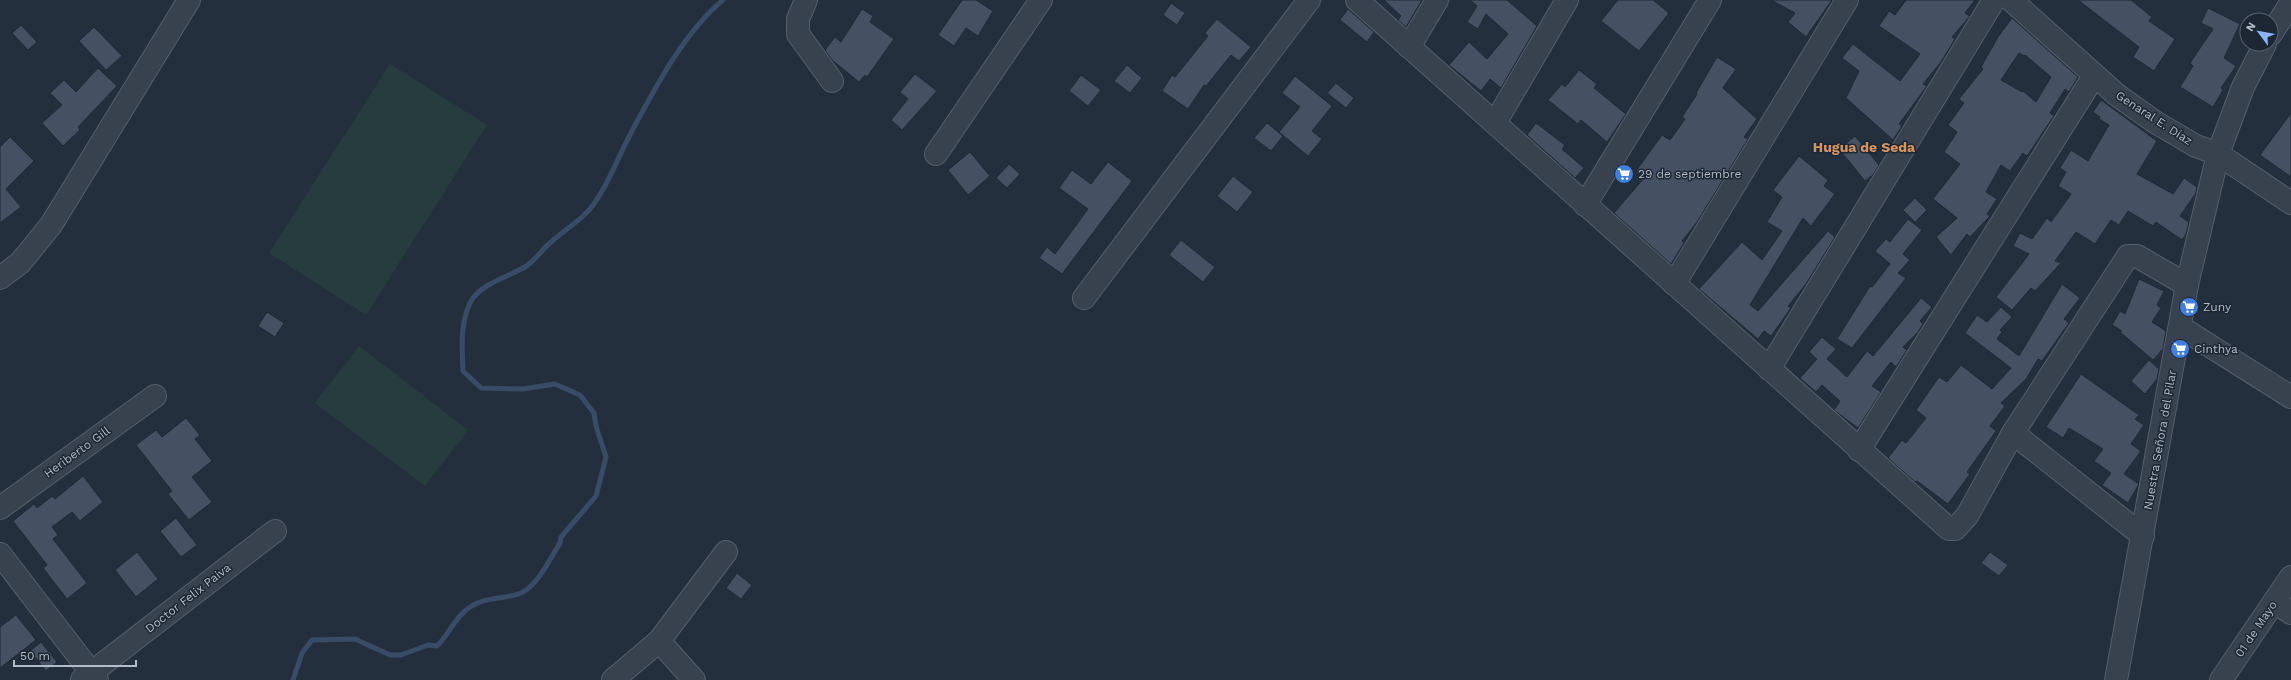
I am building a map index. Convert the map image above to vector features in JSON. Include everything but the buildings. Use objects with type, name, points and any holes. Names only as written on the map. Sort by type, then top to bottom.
[{"type":"street","points":[[0,278],[20,263],[51,225],[189,0]]},
{"type":"street","points":[[806,0],[798,19],[798,34],[832,81]]},
{"type":"street","points":[[936,154],[1041,0]]},
{"type":"street","points":[[1084,298],[1309,0]]},
{"type":"street","points":[[1357,0],[1943,526],[1955,530],[1967,516],[2013,433],[2128,256],[2136,256],[2187,286]]},
{"type":"street","points":[[1409,47],[1437,0]]},
{"type":"street","points":[[1495,123],[1567,0]]},
{"type":"street","points":[[1585,205],[1710,0]]},
{"type":"street","points":[[1674,284],[1847,0]]},
{"type":"street","points":[[1769,369],[1994,0]]},
{"type":"street","name":"Genaral E. Díaz","points":[[2019,2],[2094,76],[2117,95],[2155,122],[2196,146],[2218,154],[2291,203]]},
{"type":"street","points":[[2279,22],[2291,3]]},
{"type":"street","name":"Nuestra Señora del Pilar","points":[[2116,680],[2187,286],[2218,154],[2243,87],[2261,52]]},
{"type":"street","points":[[1859,450],[2094,76]]},
{"type":"street","points":[[2180,327],[2291,397]]},
{"type":"street","name":"Heriberto Gill","points":[[0,508],[155,396]]},
{"type":"street","points":[[2013,433],[2143,536]]},
{"type":"street","name":"Doctor Felix Paiva","points":[[90,678],[275,530]]},
{"type":"street","points":[[613,680],[659,641],[726,552]]},
{"type":"street","points":[[0,554],[90,678]]},
{"type":"street","name":"01 de Mayo","points":[[2221,680],[2283,607],[2291,577]]},
{"type":"street","points":[[659,641],[694,680]]},
{"type":"green space","points":[[390,64],[487,125],[366,315],[269,253]]},
{"type":"green space","points":[[359,346],[468,430],[425,486],[315,403]]},
{"type":"waterway","points":[[293,680],[302,653],[312,640],[355,639],[390,655],[401,655],[428,645],[437,646],[461,615],[472,606],[487,600],[516,595],[529,588],[540,576],[560,543],[561,537],[596,496],[606,457],[596,426],[594,413],[580,395],[555,384],[523,389],[481,388],[463,371],[462,336],[467,311],[474,296],[480,291],[494,282],[525,267],[590,209],[602,191],[641,114],[672,61],[696,28],[723,0]]},
{"type":"place","name":"29 de septiembre","points":[[1624,174]]},
{"type":"place","name":"Zuny","points":[[2189,307]]},
{"type":"place","name":"Cinthya","points":[[2180,349]]},
{"type":"district","name":"Hugua de Seda","points":[[1864,147]]}]
